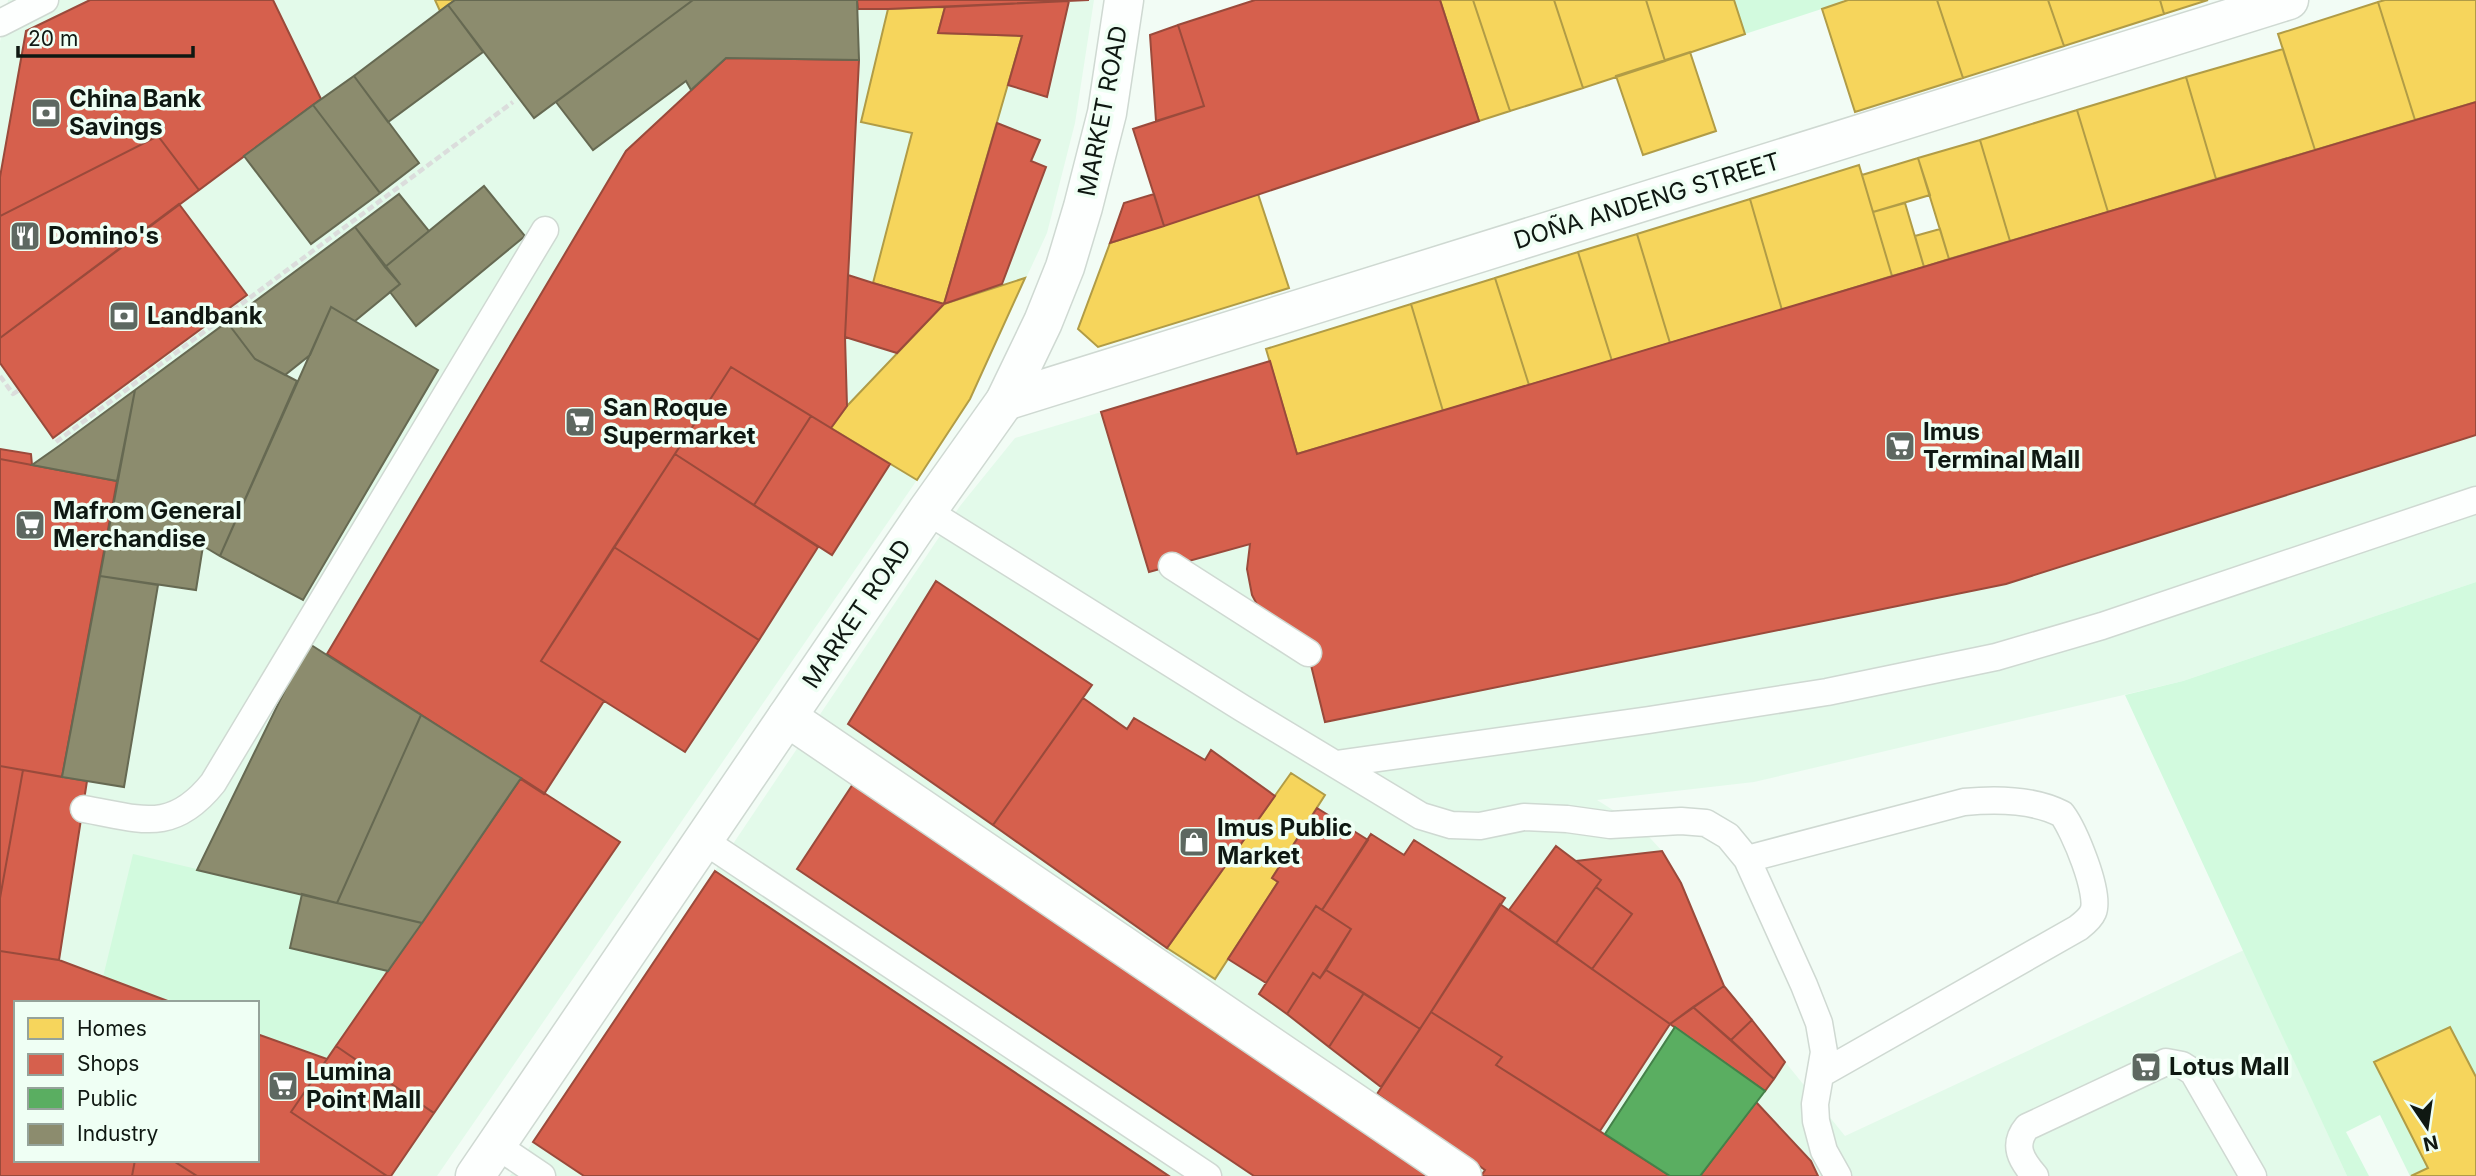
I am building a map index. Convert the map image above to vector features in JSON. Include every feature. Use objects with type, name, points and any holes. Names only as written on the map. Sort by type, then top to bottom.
[{"type":"street","name":"MARKET ROAD","points":[[486,1161],[927,511],[1005,401],[1043,322],[1065,267],[1080,219],[1107,113],[1124,0]]},
{"type":"street","name":"DOÑA ANDENG STREET","points":[[1005,401],[2289,0]]},
{"type":"street","points":[[787,717],[1462,1176]]},
{"type":"lane","points":[[0,23],[45,0]]},
{"type":"lane","points":[[84,809],[141,819],[163,819],[182,813],[200,800],[213,783],[545,230]]},
{"type":"lane","points":[[1336,764],[1813,694],[1996,657],[2102,626],[2476,500]]},
{"type":"lane","points":[[927,511],[1421,816],[1451,825],[1480,826],[1524,817],[1610,825],[1681,821],[1706,823],[1728,836],[1747,859],[1819,1023],[1824,1052],[1815,1104],[1816,1121],[1824,1151],[1838,1176]]},
{"type":"lane","points":[[1172,565],[1308,653]]},
{"type":"lane","points":[[1747,859],[1964,802],[2012,801],[2062,814],[2071,829],[2092,888],[2095,899],[2093,912],[2078,928],[1821,1074]]},
{"type":"lane","points":[[703,840],[1208,1176]]},
{"type":"lane","points":[[2035,1176],[2020,1156],[2018,1143],[2027,1127],[2166,1062],[2182,1065],[2193,1072],[2253,1176]]},
{"type":"lane","points":[[486,1161],[542,1176]]},
{"type":"path","points":[[56,442],[513,102]]},
{"type":"path","points":[[0,376],[13,394],[19,390]]},
{"type":"shaded area","points":[[8,0],[1094,0],[1075,123],[1047,233],[970,399],[917,480],[437,1176],[0,1176],[0,42]]},
{"type":"shaded area","points":[[2476,102],[2476,582],[2183,681],[1754,782],[1597,800],[1640,827],[1662,851],[1681,883],[1724,986],[1845,1136],[2244,950],[2347,1176],[510,1176],[960,506],[1015,438],[1270,361],[1612,361]]},
{"type":"green space","points":[[1734,0],[1843,0],[1843,2],[1745,34]]},
{"type":"green space","points":[[2476,582],[2476,1077],[2449,1027],[2375,1062],[2428,1168],[2410,1176],[2380,1115],[2346,1132],[2369,1176],[2347,1176],[2125,695],[2183,681]]},
{"type":"green space","points":[[133,854],[302,894],[290,948],[388,971],[327,1059],[259,1035],[259,1001],[168,1001],[103,977]]},
{"type":"building: Homes","points":[[435,0],[455,0],[440,11]]},
{"type":"building: Homes","points":[[1440,0],[1473,0],[1510,111],[1479,121]]},
{"type":"building: Homes","points":[[1473,0],[1554,0],[1583,88],[1510,111]]},
{"type":"building: Homes","points":[[1554,0],[1646,0],[1665,61],[1583,88]]},
{"type":"building: Homes","points":[[1646,0],[1734,0],[1745,34],[1665,61]]},
{"type":"building: Homes","points":[[1848,0],[1937,0],[1963,78],[1855,112],[1822,9]]},
{"type":"building: Homes","points":[[1937,0],[2048,0],[2064,46],[1963,78]]},
{"type":"building: Homes","points":[[2048,0],[2160,0],[2164,14],[2064,46]]},
{"type":"building: Homes","points":[[2160,0],[2208,0],[2164,14]]},
{"type":"building: Homes","points":[[2476,0],[2476,102],[2415,120],[2378,2]]},
{"type":"building: Homes","points":[[2378,2],[2415,120],[2315,150],[2278,34]]},
{"type":"building: Homes","points":[[945,7],[938,33],[1022,36],[944,304],[873,283],[912,133],[861,122],[888,9]]},
{"type":"building: Homes","points":[[2283,49],[2315,150],[2216,179],[2186,77]]},
{"type":"building: Homes","points":[[1690,52],[1716,131],[1643,155],[1616,76]]},
{"type":"building: Homes","points":[[2186,77],[2216,179],[2108,212],[2077,110]]},
{"type":"building: Homes","points":[[2077,110],[2108,212],[2010,241],[1980,140]]},
{"type":"building: Homes","points":[[1980,140],[2010,241],[1949,259],[1918,158]]},
{"type":"building: Homes","points":[[1918,158],[1930,195],[1873,212],[1862,175]]},
{"type":"building: Homes","points":[[1859,165],[1892,276],[1782,310],[1750,199]]},
{"type":"building: Homes","points":[[1258,194],[1289,288],[1098,347],[1078,329],[1110,243]]},
{"type":"building: Homes","points":[[1750,199],[1782,310],[1670,343],[1637,234]]},
{"type":"building: Homes","points":[[1905,203],[1924,267],[1892,276],[1873,212]]},
{"type":"building: Homes","points":[[1940,229],[1949,259],[1924,267],[1915,236]]},
{"type":"building: Homes","points":[[1637,234],[1670,343],[1612,361],[1578,252]]},
{"type":"building: Homes","points":[[1578,252],[1612,361],[1529,385],[1495,278]]},
{"type":"building: Homes","points":[[1025,278],[970,399],[917,480],[831,428],[847,406],[944,304]]},
{"type":"building: Homes","points":[[1495,278],[1529,385],[1443,411],[1411,304]]},
{"type":"building: Homes","points":[[1411,304],[1443,411],[1297,454],[1266,349]]},
{"type":"building: Homes","points":[[1291,773],[1325,795],[1272,878],[1278,882],[1215,979],[1167,948]]},
{"type":"building: Homes","points":[[2450,1027],[2476,1077],[2476,1176],[2411,1176],[2428,1168],[2374,1062]]},
{"type":"building: Shops","points":[[90,0],[273,0],[321,99],[199,190],[158,136],[0,216],[0,177],[26,31]]},
{"type":"building: Shops","points":[[857,0],[1089,0],[858,9]]},
{"type":"building: Shops","points":[[1255,0],[1440,0],[1479,121],[1164,226],[1133,129],[1204,106],[1178,25]]},
{"type":"building: Shops","points":[[1069,1],[1047,97],[1008,85],[1022,36],[938,33],[945,7]]},
{"type":"building: Shops","points":[[1178,25],[1204,106],[1156,121],[1150,35]]},
{"type":"building: Shops","name":"San Roque Supermarket","points":[[726,58],[859,60],[845,337],[847,406],[831,428],[731,367],[541,661],[604,701],[544,794],[327,654],[626,151]]},
{"type":"building: Shops","name":"Imus Terminal Mall","points":[[2476,102],[2476,435],[2006,584],[1325,722],[1308,653],[1264,618],[1252,595],[1247,569],[1250,544],[1149,572],[1101,412],[1270,361],[1297,454]]},
{"type":"building: Shops","points":[[997,123],[1040,140],[1031,161],[1046,167],[1002,284],[944,304]]},
{"type":"building: Shops","points":[[158,136],[199,190],[0,338],[0,216]]},
{"type":"building: Shops","points":[[1154,194],[1164,226],[1110,243],[1124,203]]},
{"type":"building: Shops","name":"Landbank","points":[[179,204],[247,295],[53,438],[0,363],[0,338]]},
{"type":"building: Shops","points":[[848,275],[944,304],[897,353],[845,337]]},
{"type":"building: Shops","points":[[731,367],[811,416],[754,505],[675,454]]},
{"type":"building: Shops","points":[[811,416],[890,464],[832,555],[754,505]]},
{"type":"building: Shops","points":[[0,449],[31,454],[32,465],[0,459]]},
{"type":"building: Shops","points":[[675,454],[818,547],[759,640],[614,547]]},
{"type":"building: Shops","points":[[0,459],[117,481],[62,777],[0,766]]},
{"type":"building: Shops","points":[[614,547],[759,640],[685,752],[541,661]]},
{"type":"building: Shops","points":[[936,581],[1092,685],[993,825],[848,724]]},
{"type":"building: Shops","points":[[1083,698],[1127,729],[1134,718],[1205,760],[1211,750],[1275,796],[1167,948],[993,825]]},
{"type":"building: Shops","points":[[0,766],[23,770],[0,898]]},
{"type":"building: Shops","points":[[23,770],[87,781],[59,960],[0,951],[0,898]]},
{"type":"building: Shops","points":[[521,778],[620,842],[434,1113],[336,1046]]},
{"type":"building: Shops","points":[[857,778],[1446,1176],[1254,1176],[797,869]]},
{"type":"building: Shops","points":[[1317,808],[1368,840],[1322,910],[1316,906],[1266,983],[1228,959],[1278,882],[1272,878]]},
{"type":"building: Shops","points":[[1371,834],[1404,855],[1414,840],[1505,898],[1420,1029],[1326,970],[1351,929],[1322,910]]},
{"type":"building: Shops","points":[[1556,846],[1601,880],[1556,943],[1509,910]]},
{"type":"building: Shops","points":[[1662,851],[1681,883],[1724,986],[1670,1024],[1592,969],[1632,914],[1596,887],[1601,880],[1576,861]]},
{"type":"building: Shops","points":[[715,871],[1169,1176],[584,1176],[533,1142]]},
{"type":"building: Shops","points":[[1596,887],[1632,914],[1592,969],[1556,943]]},
{"type":"building: Shops","points":[[1500,904],[1670,1024],[1600,1131],[1496,1065],[1502,1057],[1431,1012]]},
{"type":"building: Shops","points":[[1316,906],[1351,929],[1320,978],[1313,973],[1287,1014],[1259,994]]},
{"type":"building: Shops","points":[[0,951],[59,960],[168,1001],[14,1001],[14,1162],[135,1162],[132,1176],[0,1176]]},
{"type":"building: Shops","points":[[1326,970],[1364,993],[1329,1047],[1287,1014],[1313,973],[1320,978]]},
{"type":"building: Shops","points":[[1724,986],[1752,1020],[1731,1040],[1693,1007]]},
{"type":"building: Shops","points":[[1364,993],[1420,1029],[1381,1087],[1329,1047]]},
{"type":"building: Shops","points":[[1693,1007],[1774,1079],[1765,1091],[1670,1024]]},
{"type":"building: Shops","points":[[1431,1012],[1502,1057],[1496,1065],[1670,1176],[1481,1176],[1485,1170],[1377,1094]]},
{"type":"building: Shops","points":[[1752,1020],[1785,1062],[1774,1079],[1731,1040]]},
{"type":"building: Shops","name":"Lumina Point Mall","points":[[259,1035],[327,1059],[291,1112],[387,1176],[197,1176],[175,1162],[259,1162]]},
{"type":"building: Shops","points":[[336,1046],[434,1113],[391,1176],[387,1176],[291,1112]]},
{"type":"building: Shops","points":[[1756,1102],[1811,1161],[1818,1176],[1700,1176]]},
{"type":"building: Shops","points":[[135,1162],[175,1162],[197,1176],[132,1176]]},
{"type":"building: Public","points":[[1675,1027],[1765,1091],[1700,1176],[1670,1176],[1605,1134]]},
{"type":"building: Industry","points":[[455,0],[693,0],[534,118],[448,5]]},
{"type":"building: Industry","points":[[693,0],[857,0],[859,60],[726,58],[691,90],[686,81],[593,150],[556,102]]},
{"type":"building: Industry","points":[[448,5],[483,52],[388,122],[354,76]]},
{"type":"building: Industry","points":[[354,76],[419,163],[380,193],[313,105]]},
{"type":"building: Industry","points":[[313,105],[380,193],[311,244],[244,156]]},
{"type":"building: Industry","points":[[484,186],[525,236],[416,326],[390,292],[400,284],[385,267]]},
{"type":"building: Industry","points":[[399,194],[429,231],[385,267],[355,227]]},
{"type":"building: Industry","points":[[355,227],[400,284],[355,321],[331,307],[310,355],[285,375],[255,359],[227,322]]},
{"type":"building: Industry","points":[[331,307],[438,370],[303,600],[220,556]]},
{"type":"building: Industry","points":[[227,322],[255,359],[297,381],[220,556],[203,546],[196,590],[100,576],[135,390]]},
{"type":"building: Industry","points":[[135,390],[117,481],[32,465],[59,446]]},
{"type":"building: Industry","points":[[100,576],[158,585],[124,787],[62,777]]},
{"type":"building: Industry","points":[[308,643],[421,715],[337,903],[197,870]]},
{"type":"building: Industry","points":[[421,715],[521,778],[422,923],[337,903]]},
{"type":"building: Industry","points":[[302,894],[422,923],[388,971],[290,948]]},
{"type":"place","name":"China Bank Savings","points":[[46,113]]},
{"type":"place","name":"Domino's","points":[[25,236]]},
{"type":"place","name":"Landbank","points":[[124,316]]},
{"type":"place","name":"San Roque Supermarket","points":[[580,422]]},
{"type":"place","name":"Imus Terminal Mall","points":[[1900,446]]},
{"type":"place","name":"Mafrom General Merchandise","points":[[30,525]]},
{"type":"place","name":"Imus Public Market","points":[[1194,842]]},
{"type":"place","name":"Lotus Mall","points":[[2146,1067]]},
{"type":"place","name":"Lumina Point Mall","points":[[283,1086]]}]
